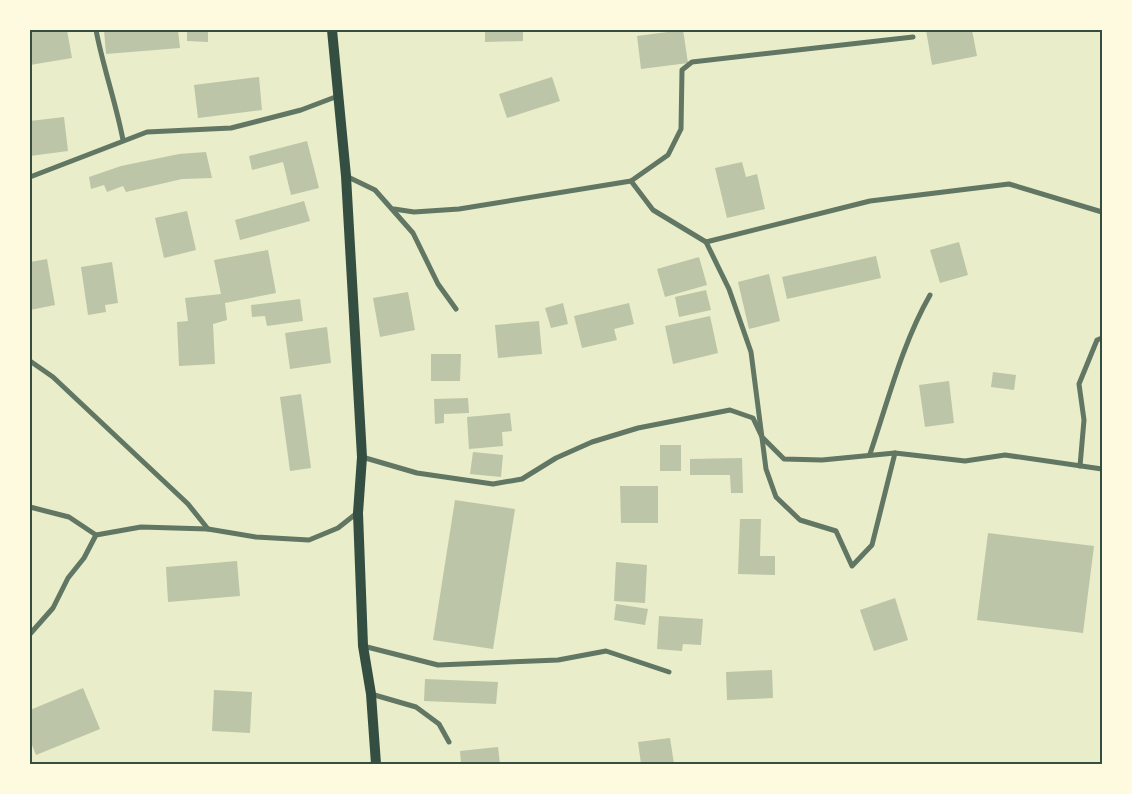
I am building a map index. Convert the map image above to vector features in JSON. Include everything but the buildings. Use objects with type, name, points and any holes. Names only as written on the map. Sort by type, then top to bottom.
[{"type":"main road","points":[[332,30],[346,176],[362,457],[358,513],[364,646],[371,694],[376,764]]},
{"type":"street","points":[[96,30],[104,69],[118,113],[123,140]]},
{"type":"street","points":[[394,210],[414,212],[459,209],[631,181],[668,155],[681,129],[682,70],[692,62],[913,37]]},
{"type":"street","points":[[30,177],[147,132],[231,128],[301,110],[338,96]]},
{"type":"street","points":[[346,176],[375,190],[394,210],[413,233],[438,284],[456,309]]},
{"type":"street","points":[[631,181],[653,210],[706,242],[729,289],[751,352],[766,469],[776,497],[800,520],[836,531],[852,566],[872,545],[895,453]]},
{"type":"street","points":[[706,242],[870,201],[1010,184],[1102,212]]},
{"type":"street","points":[[870,454],[907,346],[920,313],[930,295]]},
{"type":"street","points":[[1080,466],[1084,420],[1079,384],[1097,340],[1102,338]]},
{"type":"street","points":[[30,361],[53,377],[188,504],[208,529]]},
{"type":"street","points":[[362,457],[417,473],[494,484],[522,479],[556,458],[592,442],[701,414],[730,410],[752,418],[762,437],[784,459],[822,460],[895,453],[965,461],[1005,455],[1102,469]]},
{"type":"street","points":[[30,507],[69,517],[96,534],[141,527],[208,529],[256,537],[309,540],[338,528],[358,513]]},
{"type":"street","points":[[30,634],[53,608],[68,578],[84,558],[96,534]]},
{"type":"street","points":[[364,646],[438,665],[558,660],[606,651],[668,672]]},
{"type":"street","points":[[371,694],[416,707],[439,724],[449,742]]}]
